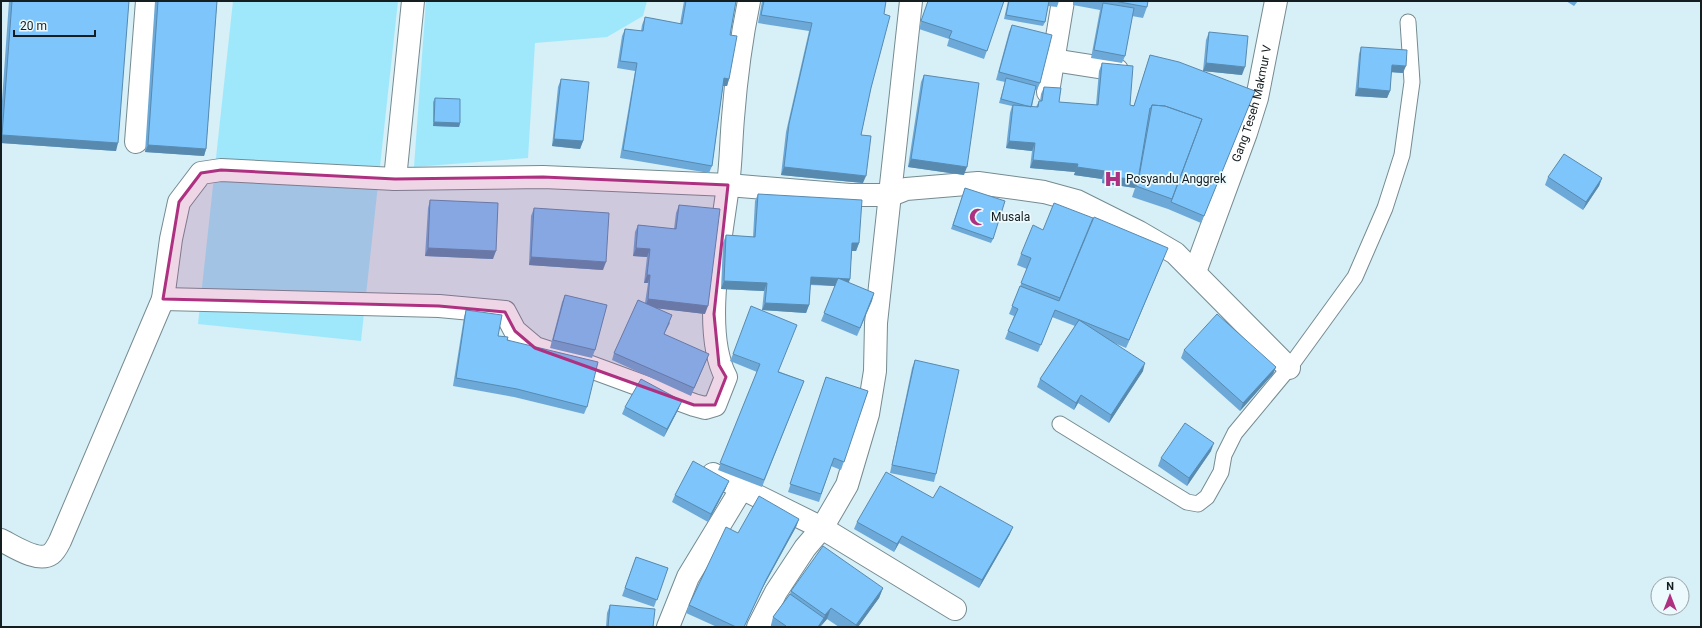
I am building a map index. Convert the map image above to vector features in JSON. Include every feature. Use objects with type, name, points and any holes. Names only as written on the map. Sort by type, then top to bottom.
[{"type":"street","points":[[136,142],[147,1]]},
{"type":"street","points":[[395,179],[413,1]]},
{"type":"street","points":[[163,299],[439,306],[505,312],[515,331],[535,348],[569,358],[694,405],[705,408],[715,405],[726,377],[719,365],[714,314],[717,266],[728,185],[738,70],[749,1]]},
{"type":"street","points":[[758,627],[776,592],[805,548],[822,528],[847,485],[868,414],[875,371],[876,324],[911,1]]},
{"type":"street","points":[[1048,92],[1063,1]]},
{"type":"street","name":"Gang Teseh Makmur V","points":[[1195,272],[1246,133],[1257,98],[1276,1]]},
{"type":"street","points":[[1053,60],[1117,70]]},
{"type":"street","points":[[1,540],[34,557],[43,557],[51,554],[60,541],[163,299],[171,239],[178,202],[200,172],[221,170],[395,179],[543,178],[728,185],[850,194],[891,194],[906,189],[978,183],[1044,192],[1077,201],[1139,232],[1175,253],[1288,368]]},
{"type":"street","points":[[713,474],[822,528],[955,609]]},
{"type":"street","points":[[668,627],[688,577],[742,488]]},
{"type":"lane","points":[[1060,424],[1187,502],[1198,504],[1207,497],[1221,472],[1224,455],[1235,433],[1288,368],[1355,277],[1385,208],[1402,154],[1412,82],[1408,22]]},
{"type":"highlighted area","points":[[221,170],[395,179],[543,177],[728,185],[714,314],[719,365],[726,377],[715,405],[694,405],[535,348],[515,331],[505,312],[439,306],[163,299],[179,202],[201,173]]},
{"type":"shaded area","points":[[233,1],[398,1],[361,341],[198,324]]},
{"type":"shaded area","points":[[426,1],[647,1],[643,16],[607,37],[535,43],[528,158],[414,167]]},
{"type":"building","points":[[12,1],[129,1],[118,143],[2,135]]},
{"type":"building","points":[[158,1],[217,1],[206,149],[148,145]]},
{"type":"building","points":[[686,1],[736,1],[730,35],[737,36],[729,79],[724,78],[712,166],[623,150],[637,63],[620,61],[625,29],[643,31],[645,17],[682,24]]},
{"type":"building","points":[[764,1],[886,1],[884,14],[890,16],[871,88],[861,135],[871,136],[866,176],[784,167],[789,124],[812,23],[761,15]]},
{"type":"building","points":[[928,1],[1004,1],[987,51],[949,38],[952,31],[921,21]]},
{"type":"building","points":[[1009,1],[1049,1],[1045,22],[1006,15]]},
{"type":"building","points":[[1114,1],[1148,1],[1147,7]]},
{"type":"building","points":[[1103,3],[1134,8],[1125,56],[1094,50]]},
{"type":"building","points":[[1012,25],[1052,35],[1040,83],[999,72]]},
{"type":"building","points":[[1209,32],[1248,36],[1245,67],[1206,63]]},
{"type":"building","points":[[1361,47],[1407,50],[1406,66],[1392,65],[1390,91],[1358,88]]},
{"type":"building","points":[[1150,55],[1179,62],[1255,91],[1204,216],[1171,202],[1202,119],[1165,106],[1152,105],[1150,108],[1138,180],[1105,176],[1105,171],[1077,167],[1078,164],[1033,160],[1035,143],[1009,141],[1013,105],[1038,107],[1039,101],[1042,101],[1044,87],[1061,88],[1059,102],[1098,105],[1102,63],[1133,66],[1130,105],[1134,106]]},
{"type":"building","points":[[924,75],[979,83],[967,167],[911,159]]},
{"type":"building","points":[[1006,78],[1036,86],[1031,107],[1001,99]]},
{"type":"building","points":[[561,79],[589,82],[583,141],[554,139]]},
{"type":"building","points":[[435,98],[460,99],[460,123],[434,122]]},
{"type":"building","points":[[1152,105],[1165,106],[1202,119],[1172,199],[1136,186]]},
{"type":"building","points":[[1564,154],[1602,178],[1586,202],[1548,177]]},
{"type":"building","name":"Musala","points":[[965,188],[1005,201],[993,239],[953,225]]},
{"type":"building","points":[[758,194],[862,200],[859,243],[852,243],[850,279],[811,277],[809,305],[765,303],[767,283],[724,281],[726,235],[755,237]]},
{"type":"building","points":[[430,200],[498,203],[496,251],[428,248]]},
{"type":"building","points":[[1054,203],[1093,218],[1060,298],[1021,283],[1031,258],[1021,254],[1033,225],[1043,230]]},
{"type":"building","points":[[679,205],[720,209],[708,306],[648,299],[650,275],[647,275],[650,249],[636,248],[638,225],[676,229]]},
{"type":"building","points":[[534,208],[609,213],[606,262],[531,257]]},
{"type":"building","points":[[1094,217],[1168,248],[1129,340],[1055,310],[1041,345],[1008,331],[1018,309],[1012,306],[1020,286],[1059,301]]},
{"type":"building","points":[[838,278],[874,293],[860,328],[824,313]]},
{"type":"building","points":[[565,295],[607,305],[595,350],[553,340]]},
{"type":"building","points":[[638,300],[672,315],[664,334],[709,354],[694,388],[614,353]]},
{"type":"building","points":[[751,306],[797,325],[778,372],[804,381],[764,480],[720,463],[760,364],[733,354]]},
{"type":"building","points":[[466,310],[502,315],[498,336],[508,337],[507,340],[598,362],[587,407],[517,389],[456,378]]},
{"type":"building","points":[[1217,314],[1276,367],[1243,403],[1184,350]]},
{"type":"building","points":[[1079,320],[1145,363],[1111,415],[1081,395],[1076,403],[1040,379]]},
{"type":"building","points":[[915,360],[959,370],[936,474],[892,465]]},
{"type":"building","points":[[826,377],[868,391],[844,462],[834,458],[821,494],[790,484]]},
{"type":"building","points":[[641,379],[682,401],[667,429],[625,407]]},
{"type":"building","points":[[1185,423],[1214,443],[1189,478],[1161,458]]},
{"type":"building","points":[[693,461],[729,481],[711,514],[675,495]]},
{"type":"building","points":[[886,472],[933,498],[940,486],[1013,527],[982,580],[902,536],[897,544],[857,522]]},
{"type":"building","points":[[759,496],[799,519],[766,580],[744,627],[736,627],[689,605],[726,527],[738,533]]},
{"type":"building","points":[[823,546],[883,588],[856,625],[831,608],[825,615],[791,591]]},
{"type":"building","points":[[636,557],[668,568],[657,600],[625,588]]},
{"type":"building","points":[[790,594],[824,618],[818,627],[786,627],[773,617]]},
{"type":"building","points":[[610,605],[655,609],[653,627],[608,627]]},
{"type":"place","name":"Posyandu Anggrek","points":[[1113,179]]},
{"type":"place","name":"Musala","points":[[978,217]]}]
